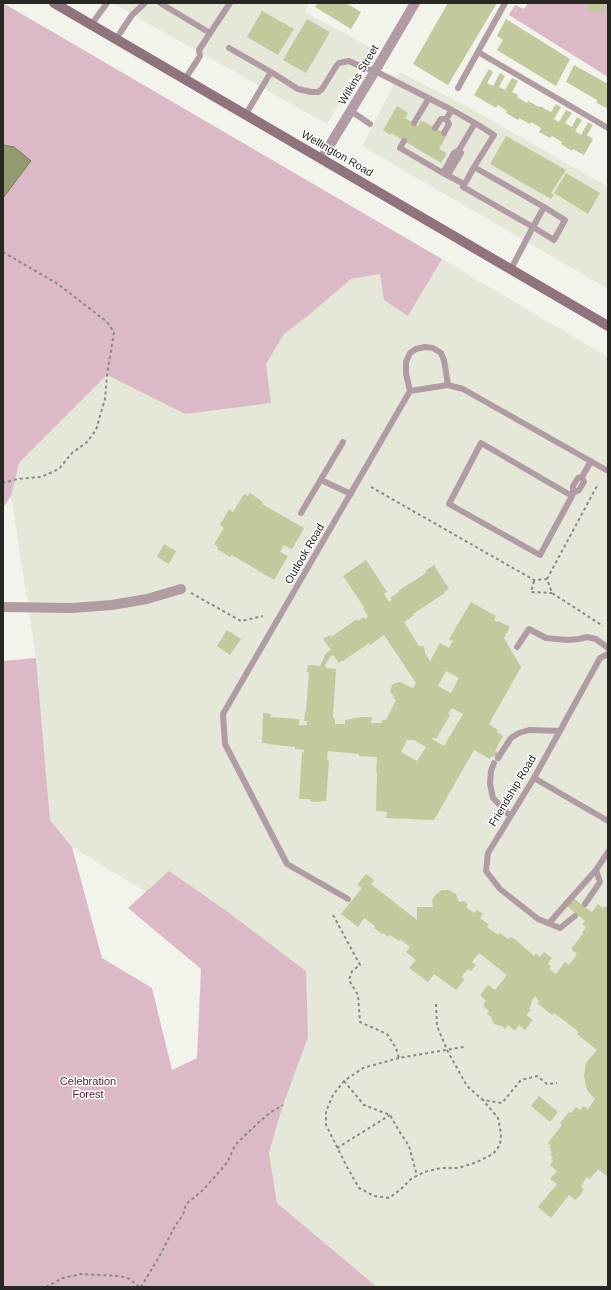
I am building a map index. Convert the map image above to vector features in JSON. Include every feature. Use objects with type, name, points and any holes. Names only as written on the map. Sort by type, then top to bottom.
[{"type":"main road","name":"Wellington Road","points":[[54,3],[608,326]]},
{"type":"street","name":"Wilkins Street","points":[[322,158],[415,3]]},
{"type":"street","points":[[3,607],[72,608],[112,605],[186,591]]},
{"type":"lane","points":[[91,25],[107,3]]},
{"type":"lane","points":[[116,39],[132,15],[145,3]]},
{"type":"lane","points":[[160,3],[210,33]]},
{"type":"lane","points":[[185,79],[200,56],[199,50],[230,3]]},
{"type":"lane","points":[[458,88],[505,3]]},
{"type":"lane","points":[[229,48],[298,89],[314,92],[322,89],[335,68],[340,63],[349,61],[375,71],[475,123],[494,135],[464,184]]},
{"type":"lane","points":[[478,52],[608,128]]},
{"type":"lane","points":[[246,114],[271,72]]},
{"type":"lane","points":[[414,123],[429,98]]},
{"type":"lane","points":[[435,128],[441,119],[446,119],[452,110]]},
{"type":"lane","points":[[351,111],[370,124]]},
{"type":"lane","points":[[444,134],[450,124],[446,119]]},
{"type":"lane","points":[[446,174],[454,153],[459,150],[475,123]]},
{"type":"lane","points":[[404,141],[400,148],[464,184],[463,187],[554,240],[565,220],[474,167]]},
{"type":"lane","points":[[446,174],[461,153],[459,150]]},
{"type":"lane","points":[[419,159],[422,152]]},
{"type":"lane","points":[[427,163],[431,157]]},
{"type":"lane","points":[[510,269],[544,207]]},
{"type":"lane","points":[[448,385],[444,360],[441,353],[433,348],[425,347],[416,349],[410,353],[406,362],[406,374],[410,391],[448,385],[463,389],[608,471]]},
{"type":"lane","name":"Outlook Road","points":[[348,899],[287,864],[225,744],[223,714],[410,391]]},
{"type":"lane","points":[[301,513],[343,442]]},
{"type":"lane","points":[[573,494],[481,443],[449,504],[540,555],[573,494],[573,486],[578,478],[582,477],[591,461]]},
{"type":"lane","points":[[321,480],[351,494]]},
{"type":"lane","points":[[517,647],[529,629],[546,638],[567,640],[588,637],[602,642],[608,648]]},
{"type":"lane","name":"Friendship Road","points":[[549,924],[538,919],[500,889],[486,871],[488,853],[534,778],[600,658],[608,654]]},
{"type":"lane","points":[[510,816],[493,798],[490,784],[491,771],[496,760],[511,738],[519,733],[529,730],[560,731]]},
{"type":"lane","points":[[534,778],[608,821]]},
{"type":"lane","points":[[575,916],[560,928],[549,924],[596,870],[608,852]]},
{"type":"lane","points":[[585,904],[600,882],[596,870]]},
{"type":"path","points":[[3,252],[58,284],[107,322],[114,332],[105,398],[96,430],[87,442],[72,453],[59,469],[41,477],[18,479],[3,483]]},
{"type":"path","points":[[546,579],[598,484]]},
{"type":"path","points":[[371,487],[534,580],[546,579]]},
{"type":"path","points":[[546,579],[552,592],[603,626]]},
{"type":"path","points":[[534,580],[531,592],[552,592]]},
{"type":"path","points":[[186,591],[240,621],[263,616]]},
{"type":"path","points":[[333,915],[360,965],[352,971],[349,980],[358,995],[360,1022],[386,1034],[396,1048],[398,1058]]},
{"type":"path","points":[[436,1004],[437,1026],[447,1050],[467,1086],[483,1100],[498,1118],[501,1134],[500,1145],[493,1154],[477,1162],[458,1168],[435,1169],[424,1172],[389,1198],[374,1196],[359,1188],[326,1126],[326,1111],[333,1095],[344,1081],[363,1068],[398,1058],[447,1050],[464,1047]]},
{"type":"path","points":[[483,1100],[502,1103],[521,1080],[537,1076],[547,1084],[557,1083]]},
{"type":"path","points":[[344,1081],[364,1105],[390,1115],[409,1146],[417,1176]]},
{"type":"path","points":[[46,1287],[63,1278],[81,1274],[120,1276],[130,1279],[140,1287],[183,1215],[186,1204],[203,1190],[227,1163],[235,1145],[271,1112],[283,1105]]},
{"type":"path","points":[[337,1148],[390,1115]]},
{"type":"shaded area","points":[[112,3],[310,3],[305,12],[372,48],[327,124]]},
{"type":"shaded area","points":[[400,72],[466,106],[608,187],[608,289],[362,146]]},
{"type":"shaded area","points":[[3,145],[14,147],[31,161],[3,198]]},
{"type":"shaded area","points":[[442,259],[608,357],[608,1287],[377,1287],[277,1203],[269,1153],[283,1105],[306,971],[228,912],[169,871],[146,892],[72,847],[50,820],[36,658],[11,496],[19,463],[107,375],[185,414],[266,364],[284,334],[351,279],[381,274],[408,316]]},
{"type":"green space","points":[[3,3],[442,259],[408,316],[384,300],[380,274],[351,279],[284,334],[266,364],[271,403],[185,414],[107,375],[19,463],[11,496],[3,508],[3,198],[31,162],[14,147],[3,145]]},
{"type":"green space","points":[[528,3],[608,3],[608,77],[509,15],[515,5],[524,9]]},
{"type":"green space","name":"Celebration Forest","points":[[36,658],[50,820],[72,847],[102,958],[152,988],[172,1070],[197,1058],[201,969],[128,908],[169,871],[228,912],[306,971],[308,1037],[283,1105],[269,1153],[277,1203],[377,1287],[3,1287],[3,661]]},
{"type":"building","points":[[318,3],[346,3],[361,12],[351,29],[315,7]]},
{"type":"building","points":[[448,3],[497,3],[448,85],[413,64]]},
{"type":"building","points":[[587,3],[605,3],[606,11],[588,12]]},
{"type":"building","points":[[262,11],[294,29],[278,55],[247,37]]},
{"type":"building","points":[[307,19],[330,32],[306,73],[283,60]]},
{"type":"building","points":[[506,19],[570,59],[556,86],[497,50],[503,40],[497,36]]},
{"type":"building","points":[[574,65],[608,84],[606,87],[608,88],[608,109],[597,103],[597,100],[566,82]]},
{"type":"building","points":[[489,69],[493,72],[487,83],[493,86],[500,73],[505,76],[499,87],[505,90],[512,78],[518,81],[512,92],[527,103],[528,101],[551,112],[556,104],[561,107],[554,119],[559,122],[566,110],[572,113],[565,123],[572,127],[577,117],[582,120],[575,131],[581,135],[588,122],[593,125],[587,135],[593,139],[584,155],[573,149],[572,151],[552,136],[550,138],[539,132],[541,128],[531,122],[530,124],[519,118],[518,120],[506,113],[507,111],[498,105],[496,108],[474,95]]},
{"type":"building","points":[[397,106],[408,113],[405,118],[418,126],[421,120],[447,135],[439,149],[447,153],[441,163],[391,133],[390,135],[383,130]]},
{"type":"building","points":[[506,136],[566,170],[551,193],[554,195],[551,199],[490,164]]},
{"type":"building","points":[[566,173],[600,193],[588,214],[554,193]]},
{"type":"building","points":[[250,493],[263,502],[262,504],[304,528],[292,549],[284,545],[280,552],[288,556],[274,580],[232,555],[230,557],[217,549],[218,547],[214,544],[224,528],[220,525],[229,509],[233,512],[244,494],[248,496]]},
{"type":"building","points":[[164,544],[176,551],[169,564],[157,557]]},
{"type":"building","points":[[366,560],[387,592],[384,594],[389,602],[392,600],[390,598],[399,592],[398,591],[426,573],[425,571],[434,565],[449,589],[404,622],[419,646],[423,646],[430,661],[440,643],[449,648],[453,641],[449,639],[471,602],[496,616],[494,620],[497,622],[498,621],[510,627],[504,638],[521,667],[489,724],[498,730],[497,732],[503,736],[495,751],[499,753],[496,758],[492,756],[490,759],[474,750],[434,820],[386,818],[387,812],[376,811],[377,757],[359,756],[359,754],[328,751],[327,760],[329,761],[326,801],[316,802],[310,801],[310,799],[299,799],[302,752],[304,753],[304,750],[295,749],[295,747],[262,743],[263,713],[271,714],[270,717],[299,719],[299,725],[307,725],[307,721],[304,721],[309,673],[307,672],[308,665],[320,666],[326,653],[331,650],[323,639],[330,635],[331,637],[357,619],[358,621],[364,617],[365,619],[368,616],[363,608],[364,607],[343,576]],"holes":[[[384,635],[416,683],[413,688],[417,690],[400,682],[393,684],[390,691],[394,697],[393,698],[396,700],[386,720],[382,720],[382,723],[371,723],[372,717],[361,717],[345,720],[345,724],[335,724],[335,718],[333,718],[336,669],[326,668],[325,665],[333,655],[339,663],[369,643],[370,645]],[[446,671],[459,678],[451,693],[438,686]],[[452,708],[463,714],[444,746],[432,739],[433,737],[436,739],[450,715],[448,714]],[[407,740],[414,740],[426,747],[417,761],[401,752]]]},
{"type":"building","points":[[227,630],[241,639],[230,655],[217,646]]},
{"type":"building","points":[[366,874],[374,880],[371,884],[417,920],[417,907],[433,907],[432,900],[436,894],[442,890],[449,890],[456,894],[459,902],[464,901],[468,904],[466,907],[474,913],[477,910],[483,914],[480,918],[489,925],[487,927],[498,935],[500,933],[508,939],[511,937],[534,956],[536,953],[540,957],[544,952],[552,958],[548,964],[551,966],[549,969],[556,974],[565,962],[569,965],[577,954],[571,949],[583,934],[582,933],[586,927],[582,924],[585,921],[567,906],[573,898],[592,912],[598,904],[603,908],[606,906],[608,907],[608,1177],[598,1169],[590,1179],[587,1177],[582,1184],[581,1187],[584,1189],[580,1195],[575,1200],[569,1195],[551,1218],[538,1207],[557,1184],[550,1179],[557,1171],[550,1165],[553,1161],[551,1160],[553,1157],[550,1155],[552,1153],[549,1147],[551,1145],[548,1143],[562,1125],[560,1123],[569,1112],[571,1113],[576,1107],[580,1110],[584,1106],[588,1109],[595,1099],[587,1090],[584,1076],[586,1063],[597,1050],[577,1034],[579,1032],[554,1013],[552,1015],[537,1003],[539,1001],[535,996],[529,1008],[531,1010],[526,1015],[533,1020],[525,1030],[519,1025],[515,1031],[508,1025],[505,1029],[502,1026],[494,1024],[491,1017],[487,1014],[489,1011],[483,1006],[486,1001],[480,995],[488,985],[495,990],[507,975],[479,953],[472,962],[476,965],[471,971],[468,969],[461,977],[465,979],[456,990],[434,974],[428,982],[409,968],[416,960],[406,952],[410,947],[400,939],[399,941],[390,935],[388,937],[384,933],[382,934],[374,928],[375,926],[364,918],[358,927],[341,914],[362,888],[357,885]]},
{"type":"building","points":[[539,1096],[558,1112],[550,1122],[531,1106]]}]
